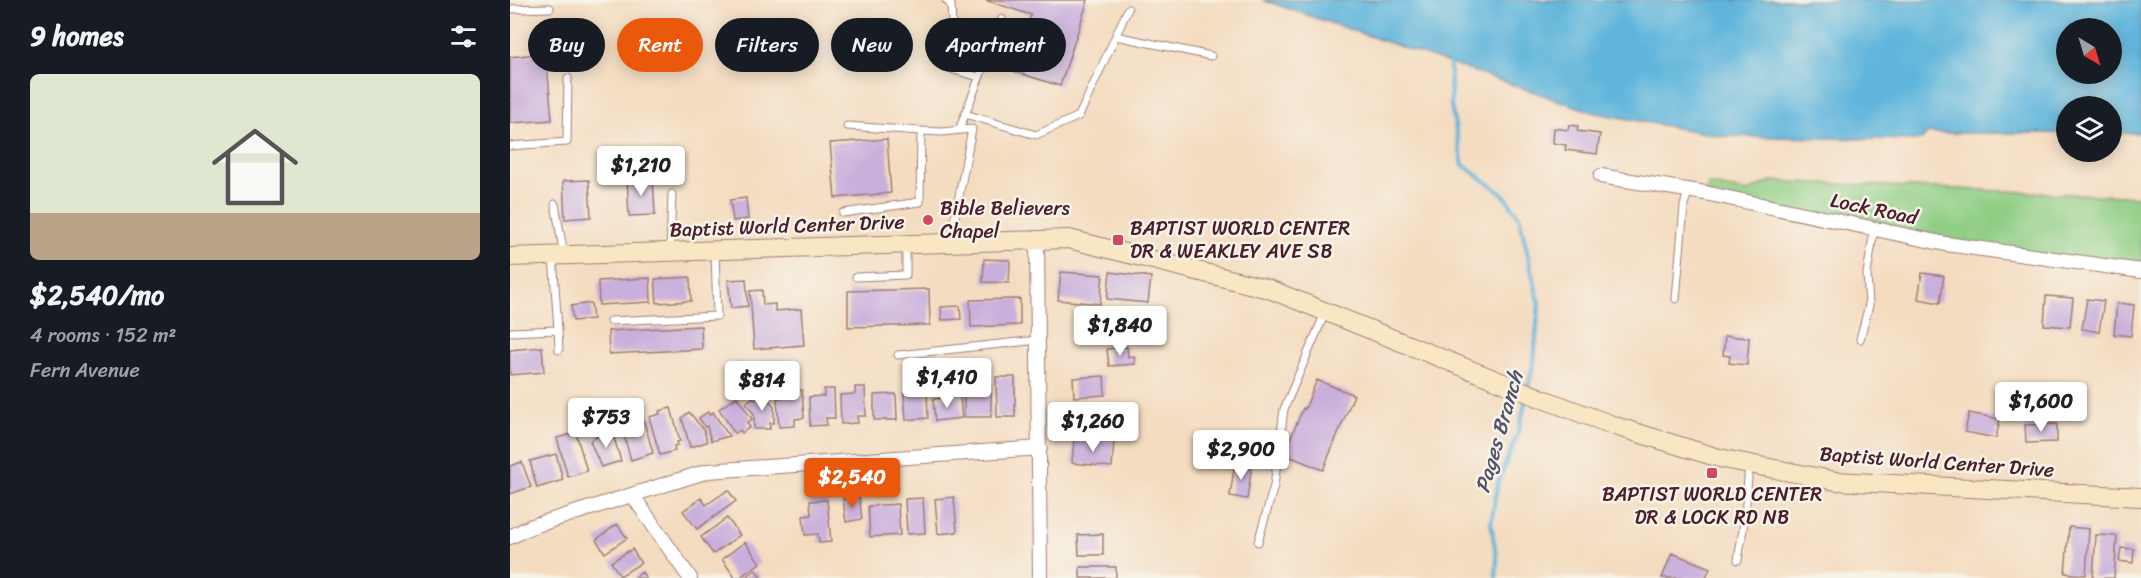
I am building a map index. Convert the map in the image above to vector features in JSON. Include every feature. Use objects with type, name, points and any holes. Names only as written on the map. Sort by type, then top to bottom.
[{"type":"street","name":"Lock Road","points":[[1601,176],[1688,191],[1946,244],[2141,271]]},
{"type":"street","points":[[1037,239],[1040,578]]},
{"type":"street","name":"Baptist World Center Drive","points":[[510,257],[1069,239],[1269,288],[1325,313],[1615,426],[1719,458],[1836,481],[2141,497]]},
{"type":"street","points":[[510,537],[530,527],[708,471],[1040,448]]},
{"type":"street","points":[[633,496],[690,578]]},
{"type":"lane","points":[[946,0],[951,5],[954,70],[979,77]]},
{"type":"lane","points":[[510,9],[550,8]]},
{"type":"lane","points":[[965,114],[1036,135],[1079,116],[1128,9]]},
{"type":"lane","points":[[1116,36],[1211,56]]},
{"type":"lane","points":[[958,130],[981,72]]},
{"type":"lane","points":[[510,146],[567,142],[568,78]]},
{"type":"lane","points":[[847,126],[921,131],[972,129],[950,243]]},
{"type":"lane","points":[[843,213],[920,202],[921,131]]},
{"type":"lane","points":[[1676,299],[1684,206],[1688,191]]},
{"type":"lane","points":[[670,252],[672,194]]},
{"type":"lane","points":[[555,204],[559,256],[559,350]]},
{"type":"lane","points":[[1860,339],[1869,305],[1867,274],[1874,229]]},
{"type":"lane","points":[[856,277],[906,275],[906,244]]},
{"type":"lane","points":[[610,321],[717,316],[715,251]]},
{"type":"lane","points":[[1258,542],[1274,486],[1284,409],[1325,313]]},
{"type":"lane","points":[[510,333],[558,330]]},
{"type":"lane","points":[[898,355],[1038,340]]},
{"type":"lane","points":[[1738,560],[1745,517],[1749,464]]},
{"type":"green space","points":[[1771,181],[2141,197],[2141,271],[1946,244],[1705,193],[1708,184],[1747,192]]},
{"type":"water","points":[[1263,0],[2141,0],[2141,133],[2122,133],[2122,96],[2056,96],[2056,133],[1928,133],[1921,140],[1722,136],[1596,113]]},
{"type":"building","points":[[985,0],[1088,0],[1066,68],[1066,18],[1030,18],[1031,15]]},
{"type":"building","points":[[528,55],[528,72],[548,72],[552,120],[510,123],[510,57]]},
{"type":"building","points":[[1016,72],[1065,72],[1060,86]]},
{"type":"building","points":[[1569,125],[1578,126],[1577,131],[1600,134],[1597,154],[1565,150],[1566,145],[1553,143],[1554,128],[1568,130]]},
{"type":"building","points":[[887,139],[891,193],[835,198],[830,143]]},
{"type":"building","points":[[653,177],[655,215],[629,216],[627,178]]},
{"type":"building","points":[[589,180],[591,217],[565,219],[563,181]]},
{"type":"building","points":[[746,198],[748,219],[733,221],[730,200]]},
{"type":"building","points":[[984,259],[1010,260],[1009,283],[983,282]]},
{"type":"building","points":[[1061,272],[1103,275],[1100,304],[1058,300]]},
{"type":"building","points":[[1110,272],[1151,277],[1148,303],[1107,299]]},
{"type":"building","points":[[1922,273],[1944,276],[1940,303],[1918,299]]},
{"type":"building","points":[[690,277],[691,301],[657,303],[655,279]]},
{"type":"building","points":[[650,278],[651,302],[599,305],[598,281]]},
{"type":"building","points":[[746,279],[748,306],[731,308],[728,280]]},
{"type":"building","points":[[929,289],[930,325],[848,327],[848,291]]},
{"type":"building","points":[[762,290],[763,305],[775,304],[775,311],[801,309],[804,345],[754,349],[750,291]]},
{"type":"building","points":[[2046,296],[2073,298],[2070,327],[2044,325]]},
{"type":"building","points":[[1020,299],[1020,325],[971,327],[970,300]]},
{"type":"building","points":[[2087,299],[2104,301],[2099,332],[2082,329]]},
{"type":"building","points":[[591,303],[593,319],[573,321],[571,306]]},
{"type":"building","points":[[2117,303],[2134,305],[2131,336],[2114,334]]},
{"type":"building","points":[[960,306],[961,319],[942,320],[941,307]]},
{"type":"building","points":[[701,326],[702,349],[609,354],[608,331]]},
{"type":"building","points":[[1725,336],[1749,338],[1747,365],[1729,363],[1730,356],[1723,355]]},
{"type":"building","points":[[542,347],[544,372],[510,375],[510,350]]},
{"type":"building","points":[[1127,347],[1128,357],[1134,356],[1135,364],[1109,366],[1107,349]]},
{"type":"building","points":[[991,368],[991,417],[964,417],[964,369]]},
{"type":"building","points":[[1104,376],[1105,395],[1074,397],[1073,378]]},
{"type":"building","points":[[996,377],[1015,377],[1015,417],[997,417]]},
{"type":"building","points":[[1317,380],[1354,395],[1323,470],[1284,454]]},
{"type":"building","points":[[855,387],[865,387],[866,416],[857,416],[858,423],[841,424],[840,395],[855,394]]},
{"type":"building","points":[[824,389],[834,389],[835,418],[826,418],[827,425],[810,426],[809,397],[824,396]]},
{"type":"building","points":[[792,390],[802,390],[804,418],[795,419],[795,426],[779,427],[777,398],[793,397]]},
{"type":"building","points":[[927,392],[928,418],[906,420],[904,393]]},
{"type":"building","points":[[764,393],[774,407],[774,423],[770,423],[770,429],[754,429],[754,414],[746,403],[753,397],[755,400]]},
{"type":"building","points":[[896,394],[897,420],[874,420],[874,395]]},
{"type":"building","points":[[737,397],[752,419],[747,423],[750,427],[742,433],[740,430],[735,434],[719,409]]},
{"type":"building","points":[[960,397],[962,418],[935,421],[933,399]]},
{"type":"building","points":[[671,408],[680,441],[674,446],[675,451],[660,455],[649,417]]},
{"type":"building","points":[[1073,408],[1119,410],[1117,436],[1071,433]]},
{"type":"building","points":[[689,412],[704,430],[707,442],[690,447],[682,418]]},
{"type":"building","points":[[708,412],[709,415],[713,412],[729,436],[711,441],[707,426],[705,427],[699,418]]},
{"type":"building","points":[[1969,413],[2000,419],[1996,438],[1965,432]]},
{"type":"building","points":[[643,418],[653,453],[631,460],[623,432]]},
{"type":"building","points":[[2057,424],[2057,442],[2026,443],[2025,425]]},
{"type":"building","points":[[611,428],[621,461],[601,467],[590,441]]},
{"type":"building","points":[[576,433],[587,471],[568,477],[557,438]]},
{"type":"building","points":[[1074,439],[1114,442],[1112,467],[1072,463]]},
{"type":"building","points":[[556,454],[563,480],[537,488],[530,461]]},
{"type":"building","points":[[522,462],[531,487],[510,494],[510,466]]},
{"type":"building","points":[[1235,462],[1252,465],[1247,499],[1230,496]]},
{"type":"building","points":[[728,490],[736,501],[697,529],[683,511],[701,498],[706,505]]},
{"type":"building","points":[[859,496],[862,519],[846,522],[843,499]]},
{"type":"building","points":[[954,497],[957,532],[938,534],[935,499]]},
{"type":"building","points":[[923,498],[925,533],[907,534],[905,499]]},
{"type":"building","points":[[827,500],[831,542],[819,543],[818,534],[805,535],[803,516],[811,515],[810,501]]},
{"type":"building","points":[[898,504],[900,535],[870,537],[868,506]]},
{"type":"building","points":[[727,518],[740,535],[713,554],[701,537]]},
{"type":"building","points":[[617,524],[627,538],[605,553],[596,540]]},
{"type":"building","points":[[2069,527],[2089,529],[2086,575],[2065,573]]},
{"type":"building","points":[[1103,534],[1103,555],[1079,555],[1078,535]]},
{"type":"building","points":[[2096,535],[2117,536],[2114,578],[2093,578]]},
{"type":"building","points":[[745,542],[760,563],[739,578],[735,578],[722,559]]},
{"type":"building","points":[[2121,548],[2134,549],[2133,563],[2119,561]]},
{"type":"building","points":[[632,549],[641,563],[620,576],[611,562]]},
{"type":"building","points":[[1672,553],[1710,568],[1706,578],[1662,578]]},
{"type":"building","points":[[1080,567],[1116,567],[1116,578],[1080,578]]},
{"type":"building","points":[[756,570],[761,578],[744,578]]},
{"type":"building","points":[[642,572],[646,578],[634,578]]},
{"type":"waterway","name":"Pages Branch","points":[[1450,60],[1451,106],[1463,165],[1503,194],[1519,216],[1539,303],[1534,360],[1528,388]]},
{"type":"waterway","name":"Pages Branch","points":[[1496,578],[1497,561],[1491,524],[1498,482],[1518,433],[1526,399]]},
{"type":"place","name":"Bible Believers Chapel","points":[[928,220]]},
{"type":"place","name":"BAPTIST WORLD CENTER DR & WEAKLEY AVE SB","points":[[1118,240]]},
{"type":"place","name":"BAPTIST WORLD CENTER DR & LOCK RD NB","points":[[1712,473]]}]
